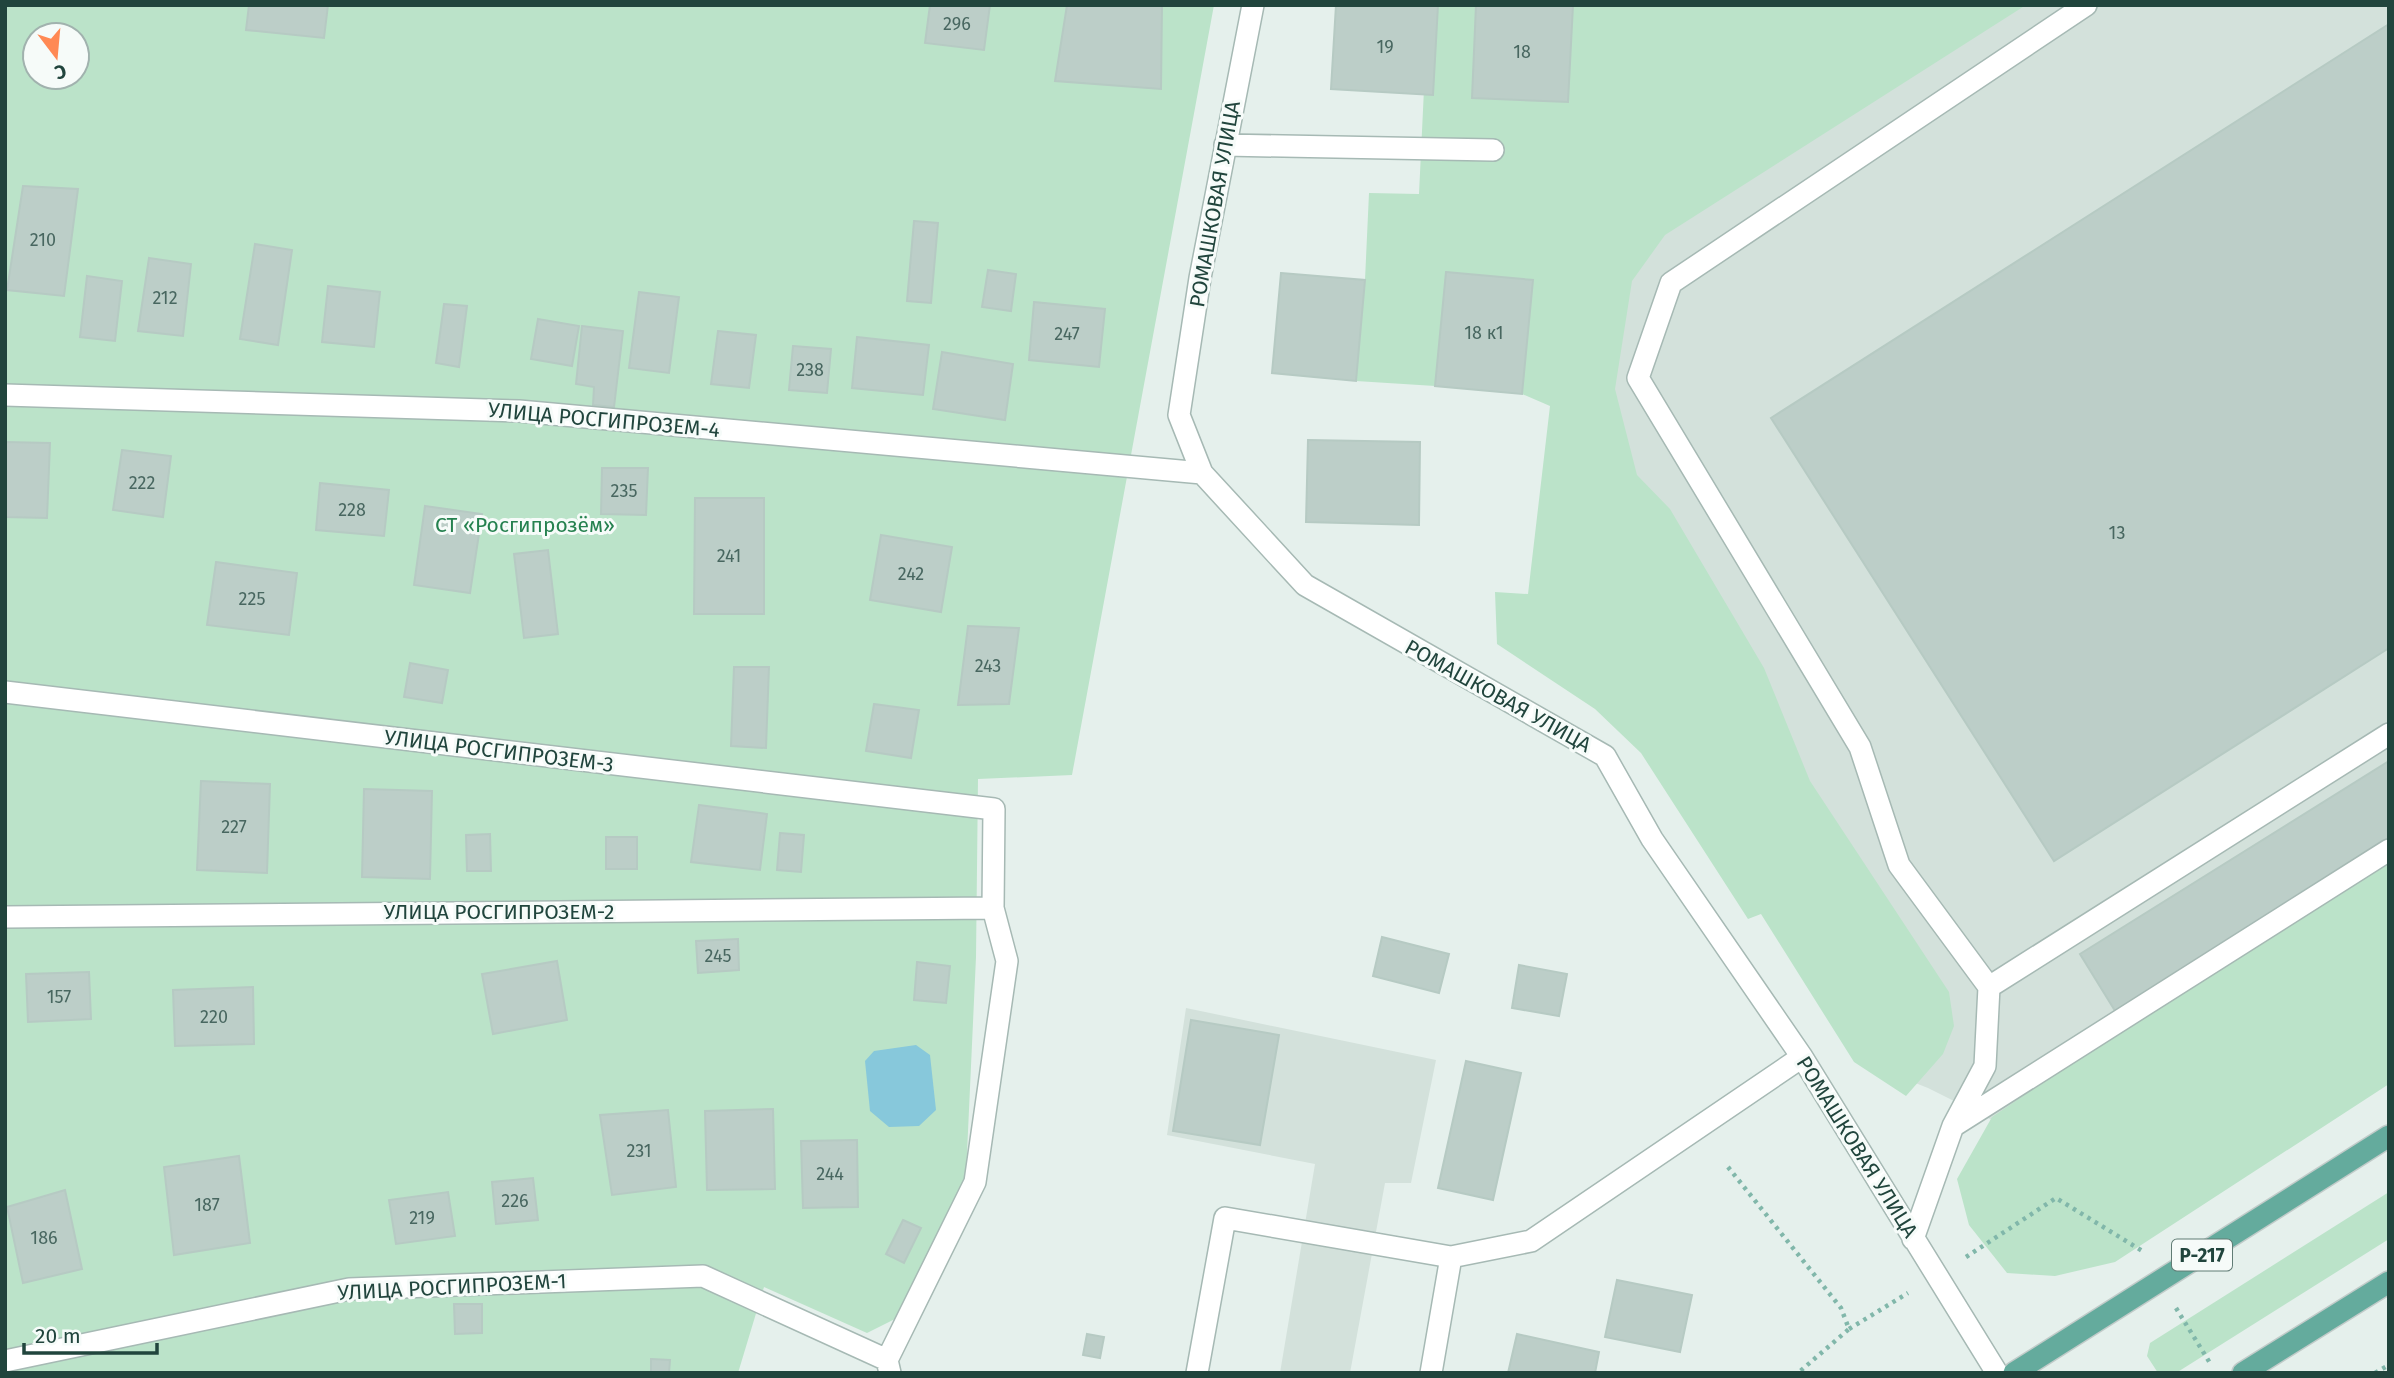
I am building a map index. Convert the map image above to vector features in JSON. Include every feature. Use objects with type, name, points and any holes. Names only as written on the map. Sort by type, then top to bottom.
[{"type":"main road","name":"Р-217","points":[[2014,1373],[2389,1136]]},
{"type":"main road","points":[[2243,1373],[2389,1282]]},
{"type":"street","name":"РОМАШКОВАЯ УЛИЦА","points":[[1253,5],[1200,278],[1179,415],[1202,473],[1305,585],[1605,756],[1652,839],[1802,1058],[1997,1373]]},
{"type":"street","points":[[1913,1239],[1953,1126],[1985,1066],[1989,987],[1899,864],[1860,747],[1638,378],[1671,283],[2086,5]]},
{"type":"street","points":[[1225,145],[1493,150]]},
{"type":"street","name":"УЛИЦА РОСГИПРОЗЕМ-4","points":[[5,395],[519,411],[1202,473]]},
{"type":"street","name":"УЛИЦА РОСГИПРОЗЕМ-3","points":[[5,692],[994,809],[993,908]]},
{"type":"street","points":[[1989,987],[2389,734]]},
{"type":"street","points":[[1953,1126],[2389,850]]},
{"type":"street","points":[[888,1366],[975,1182],[1007,961],[993,908]]},
{"type":"street","name":"УЛИЦА РОСГИПРОЗЕМ-2","points":[[5,917],[993,908]]},
{"type":"street","points":[[1197,1373],[1225,1218],[1451,1256],[1531,1241],[1802,1058]]},
{"type":"street","points":[[1432,1373],[1451,1256]]},
{"type":"street","name":"УЛИЦА РОСГИПРОЗЕМ-1","points":[[5,1361],[349,1289],[703,1276],[888,1366]]},
{"type":"path","points":[[1728,1167],[1841,1308],[1849,1329]]},
{"type":"path","points":[[1798,1373],[1849,1329],[2056,1198],[2143,1249],[2216,1373]]},
{"type":"path","points":[[2375,1373],[2389,1366]]},
{"type":"shaded area","points":[[1663,5],[2389,5],[2389,895],[2008,1128],[1928,1088],[1862,1062],[1569,610]]},
{"type":"shaded area","points":[[1186,1008],[1436,1060],[1411,1183],[1385,1183],[1350,1373],[1280,1373],[1315,1164],[1167,1135]]},
{"type":"green space","name":"СТ «Росгипрозём»","points":[[5,5],[1214,5],[1072,775],[978,779],[976,957],[966,1175],[895,1319],[867,1333],[764,1287],[738,1373],[5,1373]]},
{"type":"green space","points":[[1428,5],[1476,5],[1473,98],[1568,102],[1573,5],[2026,5],[1665,235],[1632,281],[1615,389],[1637,475],[1670,509],[1764,668],[1810,781],[1949,992],[1954,1026],[1943,1054],[1906,1096],[1854,1062],[1761,914],[1748,919],[1641,753],[1595,709],[1497,644],[1495,592],[1528,594],[1550,406],[1522,394],[1533,280],[1447,272],[1435,386],[1356,381],[1369,193],[1419,194]]},
{"type":"green space","points":[[2389,862],[2389,1084],[2115,1262],[2055,1276],[2007,1273],[1969,1225],[1957,1179],[1992,1117],[2125,1027]]},
{"type":"green space","points":[[2389,1192],[2389,1239],[2176,1373],[2158,1373],[2147,1356],[2150,1343]]},
{"type":"water","points":[[916,1045],[930,1055],[936,1110],[919,1126],[889,1127],[870,1111],[865,1061],[874,1051]]},
{"type":"building","points":[[249,5],[328,5],[324,38],[246,30]]},
{"type":"building","points":[[930,5],[990,5],[984,50],[925,43]]},
{"type":"building","points":[[1067,5],[1162,5],[1161,89],[1055,81]]},
{"type":"building","points":[[1336,5],[1438,5],[1433,95],[1331,89]]},
{"type":"building","points":[[1476,5],[1573,5],[1568,102],[1472,98]]},
{"type":"building","points":[[2389,24],[2389,648],[2054,861],[1771,418]]},
{"type":"building","points":[[23,186],[78,189],[64,296],[7,290]]},
{"type":"building","points":[[914,221],[938,223],[931,303],[907,301]]},
{"type":"building","points":[[255,244],[292,250],[278,345],[240,339]]},
{"type":"building","points":[[149,258],[191,264],[183,336],[138,331]]},
{"type":"building","points":[[988,270],[1016,274],[1011,311],[982,307]]},
{"type":"building","points":[[1446,272],[1533,280],[1522,394],[1435,386]]},
{"type":"building","points":[[1281,273],[1365,280],[1356,381],[1272,373]]},
{"type":"building","points":[[87,276],[122,281],[115,341],[80,337]]},
{"type":"building","points":[[328,286],[380,292],[374,347],[322,342]]},
{"type":"building","points":[[639,292],[679,297],[669,373],[629,368]]},
{"type":"building","points":[[1034,302],[1105,309],[1099,367],[1029,360]]},
{"type":"building","points":[[444,304],[467,306],[459,367],[436,363]]},
{"type":"building","points":[[538,319],[579,326],[572,366],[531,359]]},
{"type":"building","points":[[582,326],[623,331],[614,407],[593,405],[594,387],[576,384]]},
{"type":"building","points":[[718,331],[756,335],[749,388],[711,384]]},
{"type":"building","points":[[857,337],[929,345],[923,395],[852,388]]},
{"type":"building","points":[[793,346],[831,349],[827,393],[789,390]]},
{"type":"building","points":[[942,352],[1013,364],[1005,420],[933,409]]},
{"type":"building","points":[[1308,440],[1420,442],[1419,525],[1306,522]]},
{"type":"building","points":[[5,442],[50,443],[47,518],[5,517]]},
{"type":"building","points":[[122,450],[171,456],[163,517],[113,510]]},
{"type":"building","points":[[602,468],[648,468],[646,515],[601,514]]},
{"type":"building","points":[[320,483],[389,490],[384,536],[316,530]]},
{"type":"building","points":[[695,498],[764,498],[764,614],[694,614]]},
{"type":"building","points":[[425,506],[482,514],[470,593],[414,585]]},
{"type":"building","points":[[881,535],[952,547],[941,612],[870,600]]},
{"type":"building","points":[[548,550],[558,634],[524,638],[514,554]]},
{"type":"building","points":[[216,562],[297,573],[289,635],[207,625]]},
{"type":"building","points":[[968,626],[1019,628],[1009,704],[958,705]]},
{"type":"building","points":[[410,663],[448,670],[442,703],[404,697]]},
{"type":"building","points":[[734,667],[769,667],[766,748],[731,746]]},
{"type":"building","points":[[874,704],[919,710],[911,758],[866,751]]},
{"type":"building","points":[[2389,761],[2389,862],[2125,1027],[2080,954]]},
{"type":"building","points":[[201,781],[270,784],[267,873],[197,870]]},
{"type":"building","points":[[364,789],[432,791],[430,879],[362,877]]},
{"type":"building","points":[[699,805],[767,814],[760,870],[691,862]]},
{"type":"building","points":[[780,833],[804,835],[801,872],[777,870]]},
{"type":"building","points":[[490,834],[491,871],[467,871],[466,835]]},
{"type":"building","points":[[606,837],[637,837],[637,869],[606,869]]},
{"type":"building","points":[[1382,937],[1449,954],[1439,993],[1373,976]]},
{"type":"building","points":[[738,939],[739,970],[698,973],[696,941]]},
{"type":"building","points":[[557,961],[567,1020],[493,1034],[482,974]]},
{"type":"building","points":[[917,962],[950,966],[946,1003],[914,1000]]},
{"type":"building","points":[[1519,965],[1567,974],[1559,1016],[1512,1008]]},
{"type":"building","points":[[89,972],[91,1019],[28,1022],[26,974]]},
{"type":"building","points":[[253,987],[254,1044],[175,1046],[173,990]]},
{"type":"building","points":[[1191,1020],[1279,1035],[1260,1145],[1173,1131]]},
{"type":"building","points":[[1466,1061],[1521,1073],[1493,1200],[1438,1188]]},
{"type":"building","points":[[773,1109],[775,1189],[707,1190],[705,1111]]},
{"type":"building","points":[[668,1110],[676,1187],[612,1195],[600,1115]]},
{"type":"building","points":[[857,1140],[858,1207],[803,1208],[801,1141]]},
{"type":"building","points":[[239,1156],[250,1243],[174,1255],[164,1167]]},
{"type":"building","points":[[533,1178],[538,1220],[496,1224],[492,1182]]},
{"type":"building","points":[[65,1190],[82,1269],[23,1283],[7,1207]]},
{"type":"building","points":[[448,1192],[455,1236],[396,1244],[389,1200]]},
{"type":"building","points":[[903,1220],[921,1228],[904,1263],[886,1254]]},
{"type":"building","points":[[1617,1280],[1692,1295],[1680,1352],[1605,1337]]},
{"type":"building","points":[[454,1304],[482,1304],[482,1333],[455,1334]]},
{"type":"building","points":[[1087,1334],[1104,1337],[1100,1358],[1083,1355]]},
{"type":"building","points":[[1517,1334],[1599,1352],[1595,1373],[1508,1373]]},
{"type":"building","points":[[651,1359],[670,1360],[669,1373],[651,1373]]}]
